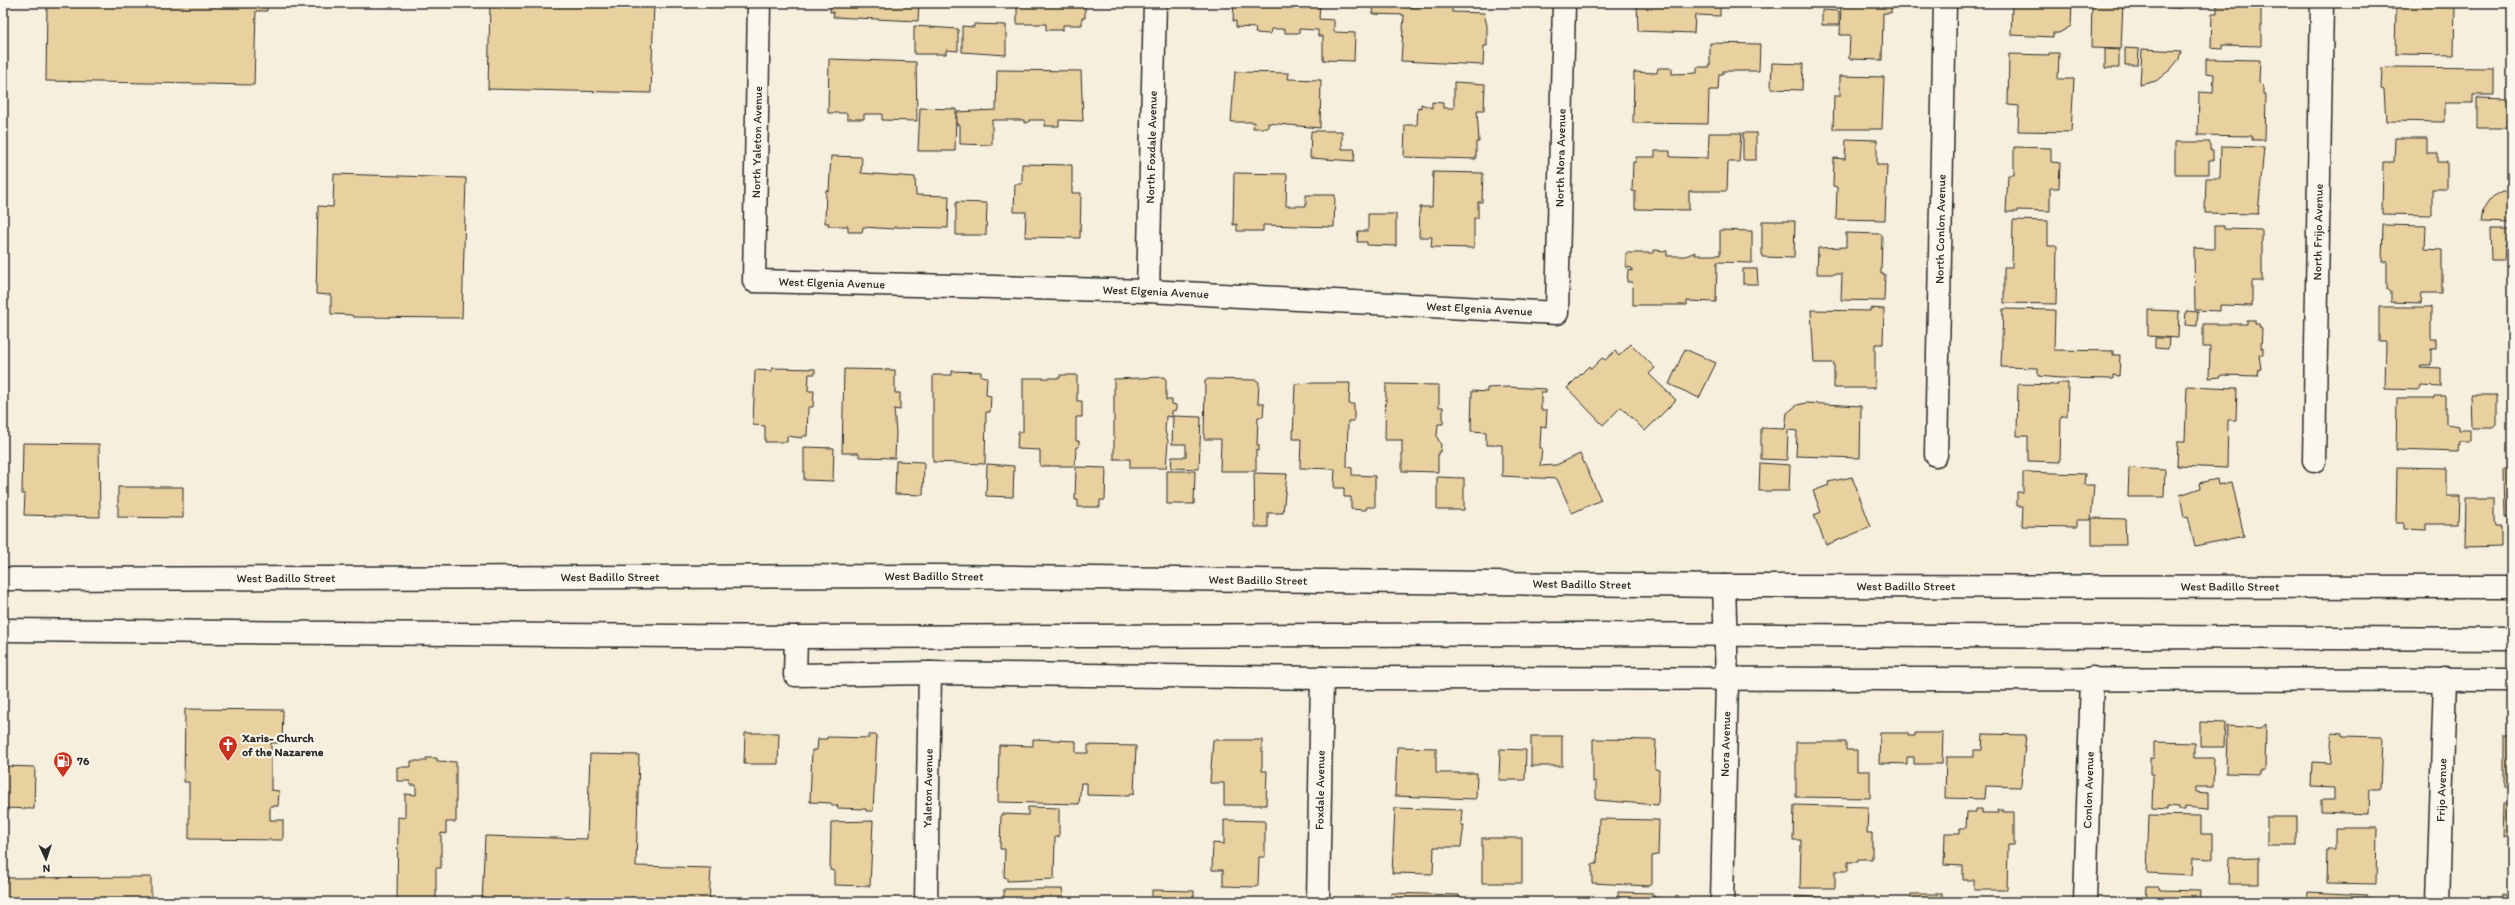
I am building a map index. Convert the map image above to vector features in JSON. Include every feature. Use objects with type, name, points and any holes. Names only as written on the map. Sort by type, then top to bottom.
[{"type":"street","name":"North Yaleton Avenue","points":[[754,281],[759,3]]},
{"type":"street","name":"North Foxdale Avenue","points":[[1148,291],[1155,3]]},
{"type":"street","name":"North Nora Avenue","points":[[1557,313],[1564,3]]},
{"type":"street","name":"North Conlon Avenue","points":[[1936,455],[1945,3]]},
{"type":"street","name":"North Frijo Avenue","points":[[2314,461],[2322,3]]},
{"type":"street","name":"West Elgenia Avenue","points":[[754,281],[1148,291],[1557,313]]},
{"type":"street","name":"West Badillo Street","points":[[3,579],[936,576],[1724,586],[2512,587]]},
{"type":"street","name":"Nora Avenue","points":[[1722,902],[1727,680],[1724,586]]},
{"type":"street","points":[[3,630],[796,638],[1725,635],[2512,639]]},
{"type":"street","points":[[796,638],[795,675],[930,673],[1322,678],[1727,680],[2092,678],[2512,680]]},
{"type":"street","name":"Yaleton Avenue","points":[[926,902],[930,673]]},
{"type":"street","name":"Foxdale Avenue","points":[[1318,902],[1322,678]]},
{"type":"street","name":"Conlon Avenue","points":[[2085,902],[2092,678]]},
{"type":"street","name":"Frijo Avenue","points":[[2438,902],[2445,679]]},
{"type":"building","points":[[47,3],[267,3],[267,11],[256,11],[254,85],[46,81]]},
{"type":"building","points":[[490,3],[654,3],[651,93],[488,89]]},
{"type":"building","points":[[831,3],[919,3],[918,21],[833,17],[834,12],[830,12]]},
{"type":"building","points":[[1017,3],[1085,3],[1085,18],[1082,18],[1082,25],[1063,25],[1063,30],[1046,30],[1046,24],[1017,24]]},
{"type":"building","points":[[1234,3],[1320,3],[1319,19],[1334,20],[1334,32],[1355,33],[1354,61],[1323,60],[1323,36],[1318,36],[1318,30],[1299,29],[1299,33],[1285,33],[1285,29],[1271,29],[1270,34],[1255,33],[1256,28],[1236,27],[1236,21],[1233,21]]},
{"type":"building","points":[[1374,3],[1406,3],[1406,7],[1452,6],[1452,12],[1484,13],[1487,26],[1487,46],[1484,46],[1483,65],[1401,61],[1404,15],[1373,14]]},
{"type":"building","points":[[1637,3],[1720,3],[1720,16],[1695,15],[1694,33],[1638,31]]},
{"type":"building","points":[[1841,3],[1891,3],[1891,13],[1883,13],[1882,60],[1849,59],[1850,35],[1840,35]]},
{"type":"building","points":[[2012,3],[2072,4],[2071,26],[2059,33],[2053,33],[2053,37],[2011,35]]},
{"type":"building","points":[[2092,3],[2123,3],[2121,49],[2091,48]]},
{"type":"building","points":[[2151,3],[2181,3],[2181,8],[2151,7]]},
{"type":"building","points":[[2217,3],[2261,3],[2261,46],[2222,45],[2222,49],[2211,48],[2212,13],[2217,13]]},
{"type":"building","points":[[2391,3],[2455,3],[2454,55],[2395,54],[2396,9],[2391,9]]},
{"type":"building","points":[[1822,10],[1839,11],[1839,25],[1822,25]]},
{"type":"building","points":[[974,24],[1006,25],[1006,55],[962,52],[962,26],[974,27]]},
{"type":"building","points":[[914,26],[958,29],[958,51],[946,50],[946,54],[914,54]]},
{"type":"building","points":[[1710,43],[1760,44],[1759,71],[1723,71],[1723,74],[1719,74],[1718,90],[1709,90],[1708,124],[1633,123],[1634,72],[1657,73],[1658,68],[1672,68],[1672,74],[1697,73],[1697,67],[1710,67]]},
{"type":"building","points":[[2125,48],[2139,49],[2138,65],[2125,65]]},
{"type":"building","points":[[2105,49],[2119,50],[2119,68],[2105,68]]},
{"type":"building","points":[[2142,49],[2181,51],[2179,59],[2171,69],[2156,81],[2140,85]]},
{"type":"building","points":[[2049,53],[2059,53],[2058,79],[2074,79],[2071,132],[2018,131],[2019,106],[2008,105],[2009,54],[2049,55]]},
{"type":"building","points":[[829,59],[916,62],[917,121],[882,120],[882,114],[864,114],[864,119],[847,119],[847,113],[828,113]]},
{"type":"building","points":[[2206,59],[2260,60],[2259,82],[2263,86],[2263,94],[2266,94],[2265,140],[2252,140],[2252,136],[2198,135],[2199,92],[2213,93],[2214,74],[2206,73]]},
{"type":"building","points":[[1772,63],[1803,64],[1802,90],[1771,89]]},
{"type":"building","points":[[2382,68],[2494,68],[2494,95],[2473,95],[2473,103],[2445,103],[2445,122],[2386,121],[2384,90],[2381,89]]},
{"type":"building","points":[[997,70],[1081,71],[1083,121],[1059,120],[1059,126],[1045,126],[1045,120],[1029,120],[1029,122],[1024,123],[1024,120],[992,120],[992,145],[960,144],[960,125],[957,125],[957,112],[996,110]]},
{"type":"building","points":[[1235,72],[1289,73],[1288,79],[1321,80],[1320,128],[1268,123],[1268,128],[1253,128],[1254,122],[1231,122]]},
{"type":"building","points":[[1840,76],[1884,77],[1882,129],[1833,129],[1834,96],[1840,96]]},
{"type":"building","points":[[1454,82],[1485,84],[1484,110],[1477,110],[1479,142],[1476,142],[1476,159],[1404,157],[1405,125],[1417,125],[1418,107],[1421,108],[1421,104],[1432,108],[1432,102],[1443,103],[1443,108],[1454,108]]},
{"type":"building","points":[[2477,98],[2510,99],[2510,102],[2512,102],[2510,128],[2477,128]]},
{"type":"building","points":[[920,108],[956,109],[955,151],[918,151]]},
{"type":"building","points":[[1311,131],[1342,131],[1342,149],[1355,149],[1354,161],[1310,158]]},
{"type":"building","points":[[1709,133],[1741,133],[1739,162],[1728,162],[1727,191],[1689,191],[1689,210],[1635,209],[1635,191],[1632,191],[1633,162],[1636,162],[1636,157],[1655,157],[1655,151],[1670,151],[1670,157],[1708,158]]},
{"type":"building","points":[[1743,133],[1756,133],[1756,160],[1743,160]]},
{"type":"building","points":[[2395,138],[2427,138],[2427,153],[2438,153],[2438,162],[2447,162],[2447,189],[2432,189],[2432,215],[2382,214],[2383,162],[2394,162]]},
{"type":"building","points":[[1846,139],[1877,140],[1877,165],[1887,165],[1885,220],[1836,219],[1837,187],[1833,186],[1834,158],[1845,159]]},
{"type":"building","points":[[2175,142],[2210,142],[2210,150],[2213,150],[2213,160],[2209,160],[2209,174],[2175,174]]},
{"type":"building","points":[[2221,146],[2264,147],[2258,214],[2205,213],[2206,178],[2220,178]]},
{"type":"building","points":[[2014,147],[2051,148],[2051,162],[2060,163],[2059,188],[2050,188],[2050,211],[2017,210],[2017,212],[2006,212],[2008,175],[2014,175]]},
{"type":"building","points":[[831,156],[862,157],[861,173],[915,177],[916,195],[949,196],[948,228],[894,227],[894,229],[863,227],[862,232],[848,232],[848,226],[828,226],[829,223],[825,223],[826,190],[829,191]]},
{"type":"building","points":[[1022,164],[1072,165],[1072,193],[1081,193],[1080,238],[1025,237],[1026,212],[1014,212],[1015,184],[1022,184]]},
{"type":"building","points":[[1433,172],[1483,173],[1482,202],[1478,202],[1478,218],[1474,218],[1474,248],[1431,247],[1432,237],[1419,237],[1420,207],[1432,207]]},
{"type":"building","points":[[1234,173],[1287,174],[1286,206],[1306,206],[1306,195],[1335,195],[1334,227],[1263,225],[1263,231],[1237,231],[1237,224],[1233,225]]},
{"type":"building","points":[[334,174],[466,178],[462,318],[353,317],[352,315],[331,314],[331,295],[316,294],[318,206],[333,207]]},
{"type":"building","points":[[2503,192],[2512,192],[2512,223],[2481,222],[2483,209],[2489,200]]},
{"type":"building","points":[[956,202],[987,203],[986,235],[956,235]]},
{"type":"building","points":[[1368,214],[1396,214],[1396,246],[1367,245],[1367,242],[1357,242],[1358,231],[1368,231]]},
{"type":"building","points":[[2013,220],[2048,221],[2048,246],[2057,246],[2056,304],[2004,303],[2004,267],[2012,267]]},
{"type":"building","points":[[1762,221],[1795,221],[1794,258],[1762,257]]},
{"type":"building","points":[[2383,225],[2426,226],[2425,249],[2442,250],[2442,293],[2422,293],[2421,303],[2391,302],[2391,292],[2387,289],[2387,262],[2382,262]]},
{"type":"building","points":[[2214,226],[2224,226],[2224,229],[2262,230],[2262,281],[2252,281],[2252,306],[2220,305],[2220,311],[2195,310],[2194,248],[2214,249]]},
{"type":"building","points":[[2490,229],[2510,229],[2510,246],[2506,246],[2505,260],[2491,260]]},
{"type":"building","points":[[1720,230],[1752,231],[1752,263],[1717,262],[1716,302],[1687,301],[1687,305],[1633,305],[1632,282],[1627,282],[1628,270],[1632,271],[1632,268],[1626,267],[1626,253],[1654,253],[1654,250],[1667,251],[1667,256],[1685,256],[1696,252],[1695,255],[1720,255]]},
{"type":"building","points":[[1846,233],[1881,234],[1881,274],[1885,274],[1884,301],[1841,300],[1842,274],[1817,274],[1818,248],[1846,247]]},
{"type":"building","points":[[1743,269],[1757,269],[1758,284],[1743,284]]},
{"type":"building","points":[[2379,307],[2431,307],[2431,339],[2436,339],[2436,349],[2431,349],[2431,365],[2421,365],[2420,367],[2441,368],[2441,387],[2421,386],[2420,390],[2385,389],[2386,341],[2379,341]]},
{"type":"building","points":[[1870,308],[1884,309],[1883,344],[1875,344],[1875,388],[1834,388],[1834,363],[1814,363],[1811,310],[1870,311]]},
{"type":"building","points":[[2003,309],[2055,310],[2054,350],[2113,351],[2113,355],[2120,355],[2119,376],[2113,375],[2113,379],[2061,378],[2038,376],[2038,368],[2001,367]]},
{"type":"building","points":[[2148,310],[2179,311],[2178,338],[2148,336]]},
{"type":"building","points":[[2186,311],[2198,312],[2197,326],[2185,325]]},
{"type":"building","points":[[2247,320],[2255,320],[2255,324],[2259,324],[2260,328],[2262,329],[2261,348],[2263,348],[2263,355],[2259,355],[2261,369],[2259,369],[2258,376],[2221,375],[2220,377],[2209,378],[2210,347],[2203,347],[2203,324],[2247,324]]},
{"type":"building","points":[[2155,338],[2169,338],[2168,349],[2155,348]]},
{"type":"building","points":[[1631,344],[1655,368],[1649,374],[1676,400],[1645,431],[1621,407],[1603,425],[1567,388],[1589,366],[1591,369],[1602,358],[1605,360],[1615,351],[1619,356]]},
{"type":"building","points":[[1685,349],[1716,363],[1699,398],[1669,384]]},
{"type":"building","points":[[772,368],[815,369],[815,374],[809,374],[808,391],[814,391],[813,407],[808,407],[807,436],[802,436],[802,438],[787,436],[787,442],[765,442],[765,426],[753,425],[755,370],[772,371]]},
{"type":"building","points":[[844,369],[895,370],[895,393],[900,393],[900,410],[894,409],[896,432],[895,458],[859,457],[859,453],[842,453]]},
{"type":"building","points":[[952,371],[981,372],[981,376],[987,377],[986,395],[991,396],[990,412],[986,412],[985,464],[933,462],[933,375],[952,375]]},
{"type":"building","points":[[1060,375],[1077,375],[1077,401],[1082,401],[1082,417],[1076,417],[1076,441],[1079,441],[1079,447],[1076,447],[1075,466],[1040,466],[1040,450],[1017,449],[1018,432],[1023,432],[1023,378],[1060,378]]},
{"type":"building","points":[[1164,377],[1166,380],[1166,400],[1172,400],[1172,404],[1176,405],[1176,410],[1172,411],[1172,417],[1166,416],[1165,431],[1168,441],[1166,468],[1130,468],[1130,459],[1114,459],[1114,379]]},
{"type":"building","points":[[1208,379],[1256,380],[1259,382],[1258,403],[1264,403],[1263,417],[1258,417],[1257,445],[1259,445],[1259,451],[1256,450],[1256,471],[1220,471],[1221,439],[1204,439],[1205,381]]},
{"type":"building","points":[[1350,383],[1349,404],[1354,404],[1354,421],[1348,421],[1347,467],[1352,468],[1352,475],[1375,476],[1375,507],[1367,507],[1366,510],[1351,509],[1351,497],[1344,497],[1344,488],[1334,488],[1335,469],[1300,468],[1301,439],[1293,439],[1295,384]]},
{"type":"building","points":[[2057,383],[2068,383],[2067,416],[2061,416],[2060,462],[2028,461],[2028,436],[2017,436],[2018,384],[2058,385]]},
{"type":"building","points":[[1386,384],[1439,385],[1439,407],[1443,407],[1443,424],[1438,424],[1437,437],[1441,445],[1440,452],[1438,452],[1438,472],[1402,471],[1402,440],[1385,440]]},
{"type":"building","points":[[2187,386],[2237,388],[2236,420],[2228,420],[2227,468],[2177,466],[2178,441],[2185,441]]},
{"type":"building","points":[[1508,387],[1546,389],[1546,392],[1541,392],[1541,410],[1547,410],[1546,427],[1541,426],[1540,448],[1542,448],[1540,466],[1556,465],[1580,454],[1601,500],[1572,513],[1557,479],[1502,476],[1502,445],[1486,445],[1486,432],[1471,431],[1472,391],[1487,392],[1487,388]]},
{"type":"building","points":[[2471,395],[2497,395],[2497,425],[2494,428],[2472,428]]},
{"type":"building","points":[[2434,396],[2446,396],[2446,424],[2459,426],[2459,430],[2470,430],[2470,441],[2459,441],[2458,452],[2396,450],[2397,398],[2434,398]]},
{"type":"building","points":[[1806,403],[1861,406],[1860,458],[1796,456],[1797,431],[1788,430],[1787,460],[1761,459],[1761,428],[1785,429],[1787,413],[1797,405]]},
{"type":"building","points":[[1173,416],[1201,417],[1199,469],[1171,468],[1172,457],[1186,457],[1186,444],[1172,444]]},
{"type":"building","points":[[23,443],[99,444],[100,517],[24,515],[25,494],[22,494]]},
{"type":"building","points":[[804,447],[834,448],[833,481],[804,480]]},
{"type":"building","points":[[896,461],[924,462],[923,495],[895,494]]},
{"type":"building","points":[[1760,463],[1790,465],[1789,491],[1759,491]]},
{"type":"building","points":[[987,464],[1014,466],[1013,497],[986,496]]},
{"type":"building","points":[[1076,467],[1106,468],[1105,500],[1100,500],[1100,507],[1078,507],[1078,500],[1075,500]]},
{"type":"building","points":[[2397,467],[2447,468],[2447,496],[2460,496],[2459,524],[2426,524],[2426,530],[2404,529],[2404,523],[2396,523]]},
{"type":"building","points":[[2129,468],[2165,470],[2164,497],[2128,497]]},
{"type":"building","points":[[2504,470],[2512,470],[2512,517],[2505,517]]},
{"type":"building","points":[[1167,471],[1195,471],[1194,504],[1167,504]]},
{"type":"building","points":[[2023,472],[2085,474],[2084,485],[2094,485],[2091,520],[2077,520],[2077,527],[2022,526],[2023,506],[2017,506],[2017,492],[2023,492]]},
{"type":"building","points":[[1254,473],[1287,474],[1283,513],[1268,513],[1268,527],[1255,527]]},
{"type":"building","points":[[1437,477],[1464,478],[1464,510],[1437,510]]},
{"type":"building","points":[[1852,477],[1871,527],[1826,545],[1814,515],[1821,512],[1813,491],[1829,485],[1828,482]]},
{"type":"building","points":[[2217,479],[2218,485],[2232,482],[2244,536],[2195,546],[2188,516],[2184,517],[2180,495],[2200,488],[2199,483]]},
{"type":"building","points":[[118,487],[183,487],[183,518],[118,517]]},
{"type":"building","points":[[2466,499],[2494,499],[2495,526],[2501,526],[2501,547],[2465,548]]},
{"type":"building","points":[[2092,518],[2125,519],[2126,545],[2092,545]]},
{"type":"building","name":"Xaris- Church of the Nazarene","points":[[185,709],[283,710],[282,743],[271,743],[271,790],[279,791],[278,806],[270,806],[270,820],[283,820],[283,840],[189,839],[189,782],[184,782]]},
{"type":"building","points":[[2200,722],[2225,723],[2224,747],[2200,747]]},
{"type":"building","points":[[2266,724],[2265,770],[2260,770],[2260,774],[2226,773],[2227,726],[2261,728]]},
{"type":"building","points":[[2332,732],[2343,733],[2343,736],[2382,737],[2380,789],[2370,789],[2369,814],[2321,812],[2321,800],[2334,800],[2334,788],[2311,787],[2312,762],[2330,763]]},
{"type":"building","points":[[745,733],[779,733],[778,764],[744,764]]},
{"type":"building","points":[[1880,733],[1908,733],[1908,736],[1915,736],[1915,733],[1943,733],[1942,764],[1914,764],[1914,757],[1907,757],[1907,764],[1879,763]]},
{"type":"building","points":[[1983,734],[2026,735],[2020,787],[1986,786],[1985,799],[1945,798],[1946,757],[1974,757],[1974,750],[1982,750]]},
{"type":"building","points":[[869,735],[877,735],[873,811],[866,811],[866,809],[837,808],[838,805],[832,805],[831,803],[810,802],[812,750],[817,750],[818,739],[827,739],[827,737],[869,738]]},
{"type":"building","points":[[2504,735],[2512,735],[2512,787],[2504,787]]},
{"type":"building","points":[[1531,736],[1562,736],[1562,766],[1531,766]]},
{"type":"building","points":[[1033,739],[1076,741],[1076,753],[1088,753],[1088,745],[1136,746],[1134,794],[1130,793],[1129,796],[1087,795],[1087,783],[1081,783],[1079,804],[998,802],[999,745],[1033,746]]},
{"type":"building","points":[[1593,739],[1656,740],[1655,769],[1659,770],[1658,805],[1596,800],[1596,781],[1593,782]]},
{"type":"building","points":[[1213,740],[1262,740],[1262,771],[1267,771],[1266,805],[1224,805],[1224,783],[1210,783]]},
{"type":"building","points":[[1796,742],[1846,742],[1846,750],[1857,750],[1857,771],[1870,771],[1870,798],[1796,797]]},
{"type":"building","points":[[2154,742],[2195,743],[2195,758],[2214,758],[2213,787],[2196,787],[2196,792],[2208,793],[2208,809],[2185,807],[2185,810],[2179,810],[2179,807],[2168,806],[2168,809],[2152,808],[2153,774],[2150,774],[2150,758],[2154,758]]},
{"type":"building","points":[[1397,747],[1436,748],[1436,773],[1477,773],[1476,799],[1395,796]]},
{"type":"building","points":[[1500,749],[1526,750],[1525,780],[1499,780]]},
{"type":"building","points":[[590,754],[639,755],[636,866],[711,868],[709,902],[586,897],[586,902],[482,902],[485,836],[587,839]]},
{"type":"building","points":[[426,758],[437,758],[437,761],[456,762],[456,822],[446,822],[446,834],[441,833],[441,868],[436,868],[436,902],[397,902],[398,817],[405,818],[405,794],[416,795],[416,785],[410,785],[410,781],[397,781],[397,767],[411,767],[411,761],[426,761]]},
{"type":"building","points":[[3,766],[35,767],[34,809],[3,808]]},
{"type":"building","points":[[2504,804],[2512,804],[2512,885],[2509,884],[2510,837],[2503,837]]},
{"type":"building","points":[[1794,805],[1868,807],[1867,833],[1872,833],[1872,859],[1858,859],[1858,862],[1848,862],[1848,871],[1835,871],[1835,888],[1800,888],[1801,840],[1793,840]]},
{"type":"building","points":[[1028,807],[1059,808],[1059,837],[1055,837],[1054,879],[1007,881],[1007,878],[1004,877],[1005,849],[1000,849],[1001,814],[1028,815]]},
{"type":"building","points":[[1395,808],[1462,810],[1461,825],[1464,825],[1461,847],[1434,847],[1433,874],[1392,873]]},
{"type":"building","points":[[1976,809],[1982,809],[1982,813],[1998,813],[1997,810],[2003,810],[2003,812],[2014,812],[2014,845],[2008,845],[2007,890],[1974,890],[1974,880],[1963,880],[1963,866],[1944,865],[1945,833],[1960,833],[1960,828],[1966,828],[1967,812],[1976,812]]},
{"type":"building","points":[[2149,815],[2201,816],[2201,834],[2213,834],[2213,859],[2193,858],[2192,875],[2147,873]]},
{"type":"building","points":[[2267,817],[2297,817],[2297,845],[2267,845]]},
{"type":"building","points":[[1599,819],[1659,820],[1658,855],[1652,856],[1652,884],[1649,886],[1592,883],[1592,864],[1597,864]]},
{"type":"building","points":[[1224,820],[1265,821],[1265,857],[1259,857],[1258,886],[1256,887],[1223,886],[1223,870],[1212,870],[1213,843],[1224,844]]},
{"type":"building","points":[[873,821],[870,886],[834,885],[834,871],[830,870],[831,822]]},
{"type":"building","points":[[2335,828],[2377,828],[2376,884],[2326,883],[2327,849],[2335,849]]},
{"type":"building","points":[[1482,838],[1522,838],[1522,883],[1482,883]]},
{"type":"building","points":[[2259,857],[2259,884],[2228,884],[2229,858]]},
{"type":"building","points":[[151,877],[151,902],[3,902],[3,878]]},
{"type":"building","points":[[2147,887],[2159,887],[2160,890],[2200,891],[2199,902],[2146,902]]},
{"type":"building","points":[[1004,889],[1062,889],[1065,902],[1004,902]]},
{"type":"building","points":[[1152,890],[1194,891],[1194,902],[1152,902]]},
{"type":"building","points":[[1618,892],[1652,893],[1652,896],[1655,896],[1655,902],[1618,902]]},
{"type":"building","points":[[2308,892],[2368,895],[2368,902],[2307,902]]},
{"type":"building","points":[[1391,893],[1459,895],[1459,902],[1391,902]]},
{"type":"building","points":[[1911,894],[1942,894],[1942,902],[1911,902]]},
{"type":"building","points":[[2502,894],[2512,894],[2512,902],[2501,902]]},
{"type":"building","points":[[1795,896],[1836,898],[1835,902],[1795,902]]},
{"type":"building","points":[[826,899],[867,900],[867,902],[805,902],[826,901]]},
{"type":"place","name":"Xaris- Church of the Nazarene","points":[[228,762]]},
{"type":"place","name":"76","points":[[63,778]]}]
